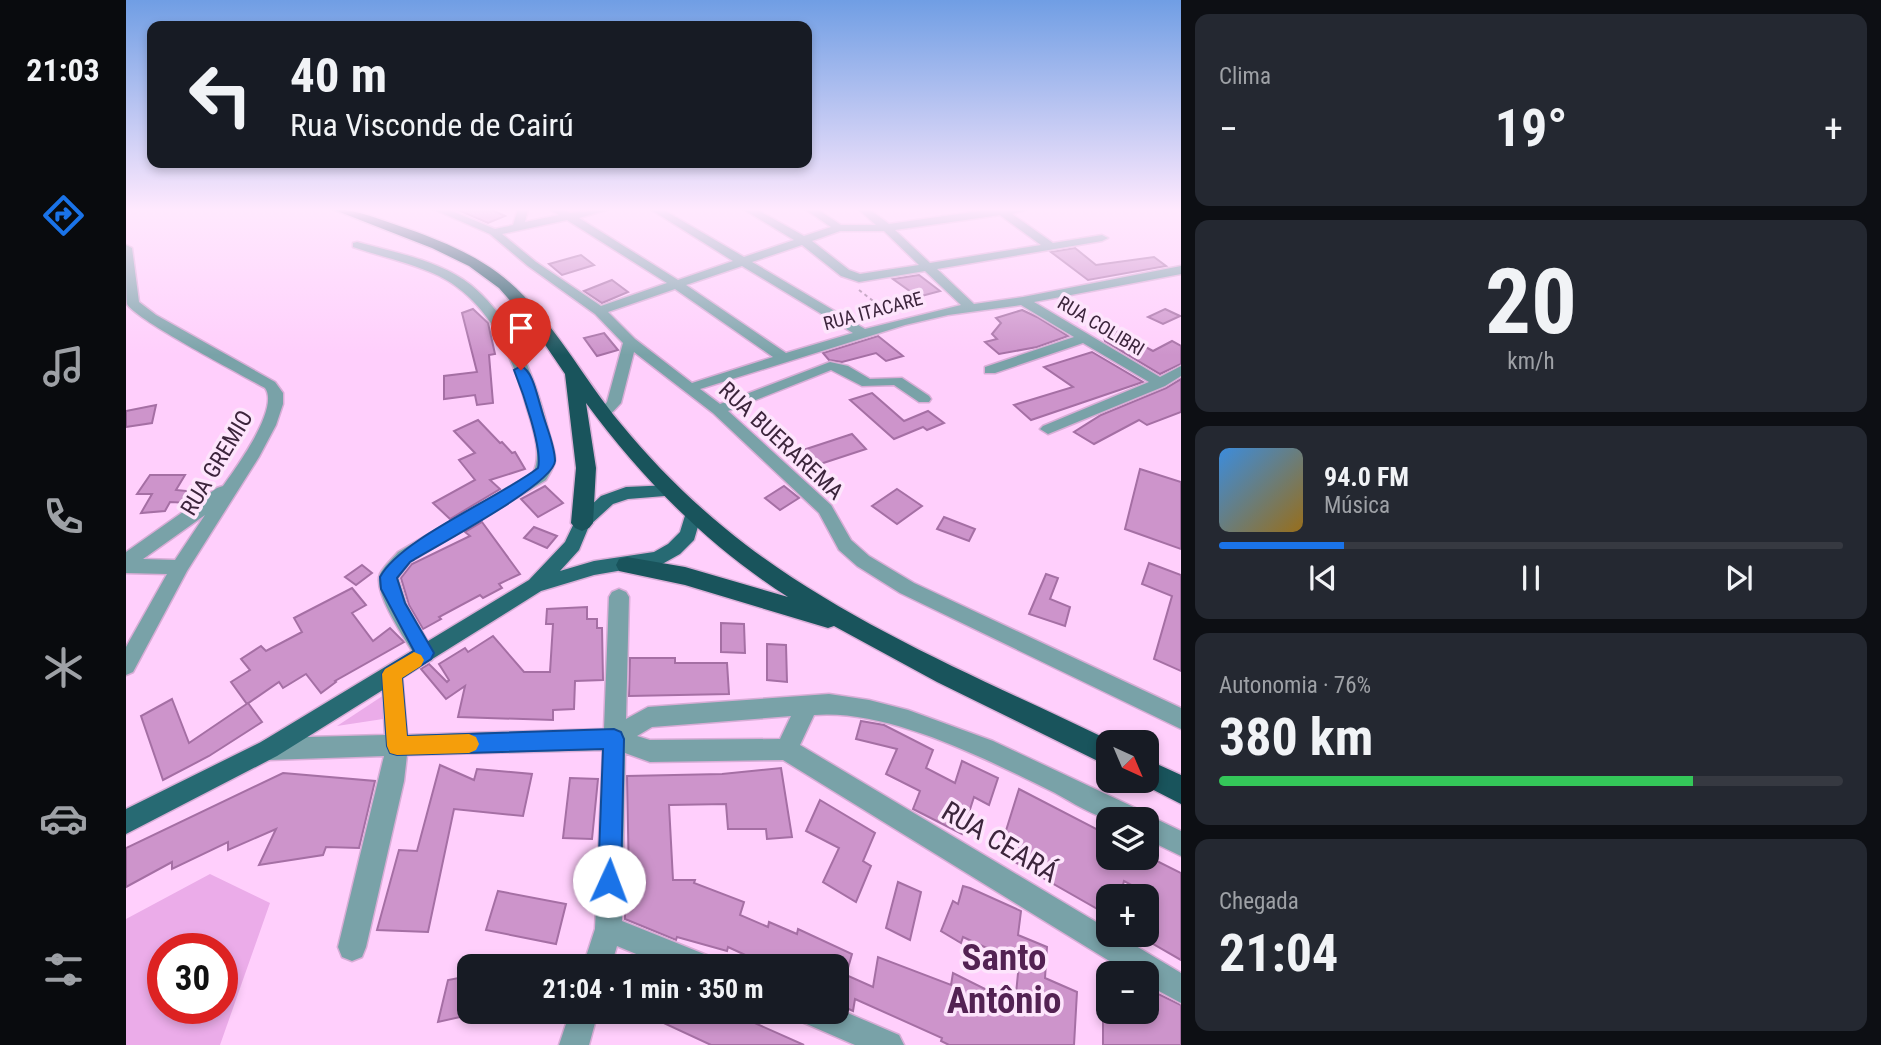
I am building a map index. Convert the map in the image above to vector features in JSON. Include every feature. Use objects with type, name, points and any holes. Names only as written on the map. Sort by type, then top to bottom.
[{"type":"highway","points":[[460,258],[507,287],[529,311],[603,414],[671,491],[735,547],[850,625],[1096,747]]},
{"type":"highway","points":[[572,372],[586,468],[582,523]]},
{"type":"highway","points":[[627,565],[685,576],[850,625]]},
{"type":"highway","points":[[1159,778],[1181,789]]},
{"type":"main road","points":[[536,585],[573,545],[582,523],[607,499],[626,493],[671,491]]},
{"type":"main road","points":[[126,822],[269,750],[536,585],[594,568],[627,565],[658,558],[674,549],[688,535],[693,513]]},
{"type":"main road","points":[[573,545],[580,558],[594,568]]},
{"type":"street","points":[[127,258],[129,304]]},
{"type":"street","points":[[394,258],[441,274],[475,296],[512,348],[530,392],[547,461],[540,476],[404,557],[388,577],[397,606],[425,653]]},
{"type":"street","name":"RUA BUERAREMA","points":[[525,258],[599,311],[630,342],[718,410],[825,509],[845,545],[863,561],[908,588],[968,618],[1181,719]]},
{"type":"street","points":[[635,258],[782,357]]},
{"type":"street","points":[[739,258],[863,333]]},
{"type":"street","points":[[599,311],[753,258]]},
{"type":"street","points":[[825,258],[845,274],[854,277],[868,277],[974,258]]},
{"type":"street","name":"RUA ITACARE","points":[[918,258],[970,307]]},
{"type":"street","points":[[970,307],[1023,301],[1181,270]]},
{"type":"street","name":"RUA COLIBRI","points":[[1023,301],[1160,383]]},
{"type":"street","name":"RUA GREMIO","points":[[126,666],[180,567],[268,425],[276,404],[276,393],[257,376],[129,304]]},
{"type":"street","name":"RUA ITACARE","points":[[689,388],[901,322],[970,307]]},
{"type":"street","points":[[990,370],[1084,338]]},
{"type":"street","points":[[603,414],[614,403],[630,342]]},
{"type":"street","points":[[718,410],[830,366],[843,369],[867,383],[897,381],[924,399]]},
{"type":"street","name":"RUA COLIBRI","points":[[1048,429],[1160,383],[1181,370]]},
{"type":"street","points":[[126,561],[165,536],[232,485]]},
{"type":"street","points":[[126,566],[180,567]]},
{"type":"street","points":[[601,954],[608,929],[620,597]]},
{"type":"street","points":[[352,947],[392,780],[397,746],[392,674]]},
{"type":"street","points":[[614,739],[648,717],[807,706],[853,706],[934,729],[1035,771],[1107,807]]},
{"type":"street","points":[[269,750],[614,739],[650,751],[786,749],[807,706]]},
{"type":"street","name":"RUA CEARÁ","points":[[786,749],[1181,989]]},
{"type":"street","points":[[1159,833],[1181,844]]},
{"type":"street","points":[[608,929],[669,954]]},
{"type":"street","points":[[574,1045],[580,1024]]},
{"type":"street","points":[[840,1024],[889,1045]]},
{"type":"path","points":[[845,274],[869,300],[901,322]]},
{"type":"shaded area","points":[[384,695],[383,719],[337,726]]},
{"type":"shaded area","points":[[210,874],[270,903],[238,994],[238,933],[147,933],[147,1024],[227,1024],[220,1045],[126,1045],[126,919]]},
{"type":"building","points":[[571,258],[585,258],[594,265],[562,275],[549,264]]},
{"type":"building","points":[[1059,258],[1087,258],[1096,265],[1155,258],[1166,266],[1088,280]]},
{"type":"building","points":[[919,275],[940,291],[918,297],[893,279]]},
{"type":"building","points":[[612,280],[628,292],[602,303],[584,291]]},
{"type":"building","points":[[473,309],[488,323],[495,354],[489,355],[493,403],[477,405],[475,395],[444,399],[444,376],[477,372],[462,313]]},
{"type":"building","points":[[1165,309],[1180,316],[1163,324],[1148,317]]},
{"type":"building","points":[[1022,310],[1068,336],[1037,347],[999,354],[985,342],[997,339],[992,334],[1001,323],[996,318]]},
{"type":"building","points":[[1112,329],[1153,351],[1172,341],[1181,346],[1181,364],[1160,374],[1105,341],[1103,332]]},
{"type":"building","points":[[604,333],[618,350],[597,356],[584,338]]},
{"type":"building","points":[[878,336],[903,356],[886,361],[876,353],[842,362],[829,360],[823,353]]},
{"type":"building","points":[[1092,352],[1143,382],[1031,420],[1014,405],[1073,387],[1044,367]]},
{"type":"building","points":[[1181,379],[1181,412],[1147,425],[1139,420],[1094,444],[1074,432],[1101,415]]},
{"type":"building","points":[[872,393],[904,421],[928,411],[944,423],[927,430],[923,427],[894,439],[850,400]]},
{"type":"building","points":[[156,405],[152,423],[126,427],[126,411]]},
{"type":"building","points":[[478,420],[500,443],[512,453],[515,452],[525,469],[490,480],[500,489],[450,519],[433,503],[475,480],[459,460],[475,453],[454,431]]},
{"type":"building","points":[[852,434],[866,449],[814,466],[800,451]]},
{"type":"building","points":[[1140,469],[1181,482],[1181,549],[1125,529]]},
{"type":"building","points":[[150,475],[185,475],[176,490],[206,493],[190,503],[170,502],[165,511],[141,513],[152,494],[137,494]]},
{"type":"building","points":[[545,486],[563,503],[538,517],[521,499]]},
{"type":"building","points":[[784,486],[799,498],[780,510],[765,498]]},
{"type":"building","points":[[897,489],[922,506],[897,524],[872,506]]},
{"type":"building","points":[[944,517],[975,529],[969,541],[937,529]]},
{"type":"building","points":[[482,522],[520,574],[499,584],[502,588],[483,598],[480,595],[439,617],[441,619],[423,629],[409,605],[401,578],[412,564],[470,536],[465,532]]},
{"type":"building","points":[[534,527],[557,536],[547,548],[524,538]]},
{"type":"building","points":[[1149,563],[1181,575],[1181,671],[1154,659],[1172,596],[1142,584]]},
{"type":"building","points":[[362,565],[372,573],[356,585],[345,577]]},
{"type":"building","points":[[1046,574],[1058,578],[1050,599],[1070,607],[1065,626],[1029,614]]},
{"type":"building","points":[[352,588],[366,605],[352,613],[373,641],[390,628],[404,642],[335,681],[321,693],[306,674],[283,688],[279,682],[247,704],[231,682],[250,670],[241,659],[261,646],[266,651],[302,632],[294,618]]},
{"type":"building","points":[[587,607],[587,619],[597,619],[597,628],[602,628],[603,680],[575,681],[574,709],[553,710],[553,720],[458,717],[465,686],[446,699],[421,669],[429,664],[447,682],[449,680],[439,664],[465,648],[468,652],[493,636],[524,672],[550,672],[553,624],[546,624],[547,609]]},
{"type":"building","points":[[721,623],[744,624],[745,653],[721,652]]},
{"type":"building","points":[[767,644],[786,645],[787,682],[767,680]]},
{"type":"building","points":[[630,658],[675,658],[675,663],[727,663],[729,694],[629,696]]},
{"type":"building","points":[[172,699],[189,743],[248,703],[262,722],[209,756],[163,780],[141,716]]},
{"type":"building","points":[[861,721],[884,725],[933,750],[926,768],[955,783],[962,761],[998,778],[989,805],[974,797],[962,834],[913,809],[920,791],[886,774],[897,749],[856,739]]},
{"type":"building","points":[[440,765],[474,780],[477,769],[532,774],[523,816],[454,809],[428,932],[377,930],[399,850],[417,851]]},
{"type":"building","points":[[781,768],[792,837],[767,839],[766,829],[728,829],[726,804],[669,805],[673,880],[695,880],[694,883],[744,902],[740,915],[768,927],[769,922],[797,934],[798,929],[852,954],[849,964],[849,954],[743,954],[728,947],[727,951],[677,937],[676,940],[625,919],[625,891],[629,879],[627,776],[722,774]]},
{"type":"building","points":[[283,773],[375,781],[359,848],[326,847],[323,855],[259,865],[276,829],[228,850],[228,842],[172,869],[172,862],[126,887],[126,848]]},
{"type":"building","points":[[570,778],[598,779],[592,839],[563,838]]},
{"type":"building","points":[[1019,789],[1096,829],[1096,870],[1159,870],[1159,862],[1181,873],[1181,960],[1158,947],[1159,884],[1130,884],[1124,881],[1123,884],[1096,884],[1096,908],[999,853]]},
{"type":"building","points":[[820,800],[875,833],[863,861],[871,866],[856,902],[823,882],[839,848],[806,831]]},
{"type":"building","points":[[898,882],[921,892],[910,940],[886,928]]},
{"type":"building","points":[[963,886],[1021,911],[1018,935],[1047,947],[1045,978],[1077,992],[1074,1045],[949,1045],[941,1041],[942,1038],[855,999],[853,1011],[849,1009],[849,976],[873,987],[878,957],[951,985],[953,973],[1015,1004],[1019,963],[963,937],[961,943],[941,931],[953,901],[958,904]]},
{"type":"building","points":[[498,891],[566,904],[556,944],[486,930]]},
{"type":"building","points":[[457,978],[457,1018],[438,1022],[448,980]]},
{"type":"building","points":[[1159,994],[1181,1005],[1181,1045],[1103,1045],[1103,1024],[1159,1024]]},
{"type":"building","points":[[666,1024],[757,1024],[804,1045],[711,1045]]},
{"type":"slow traffic","points":[[414,660],[392,674],[397,746],[469,744]]},
{"type":"district","name":"Santo Antônio","points":[[1004,978]]},
{"type":"route","points":[[521,370],[530,392],[545,450],[545,470],[522,488],[404,557],[388,577],[397,606],[425,653],[392,674],[397,746],[614,739],[609,881]]}]
